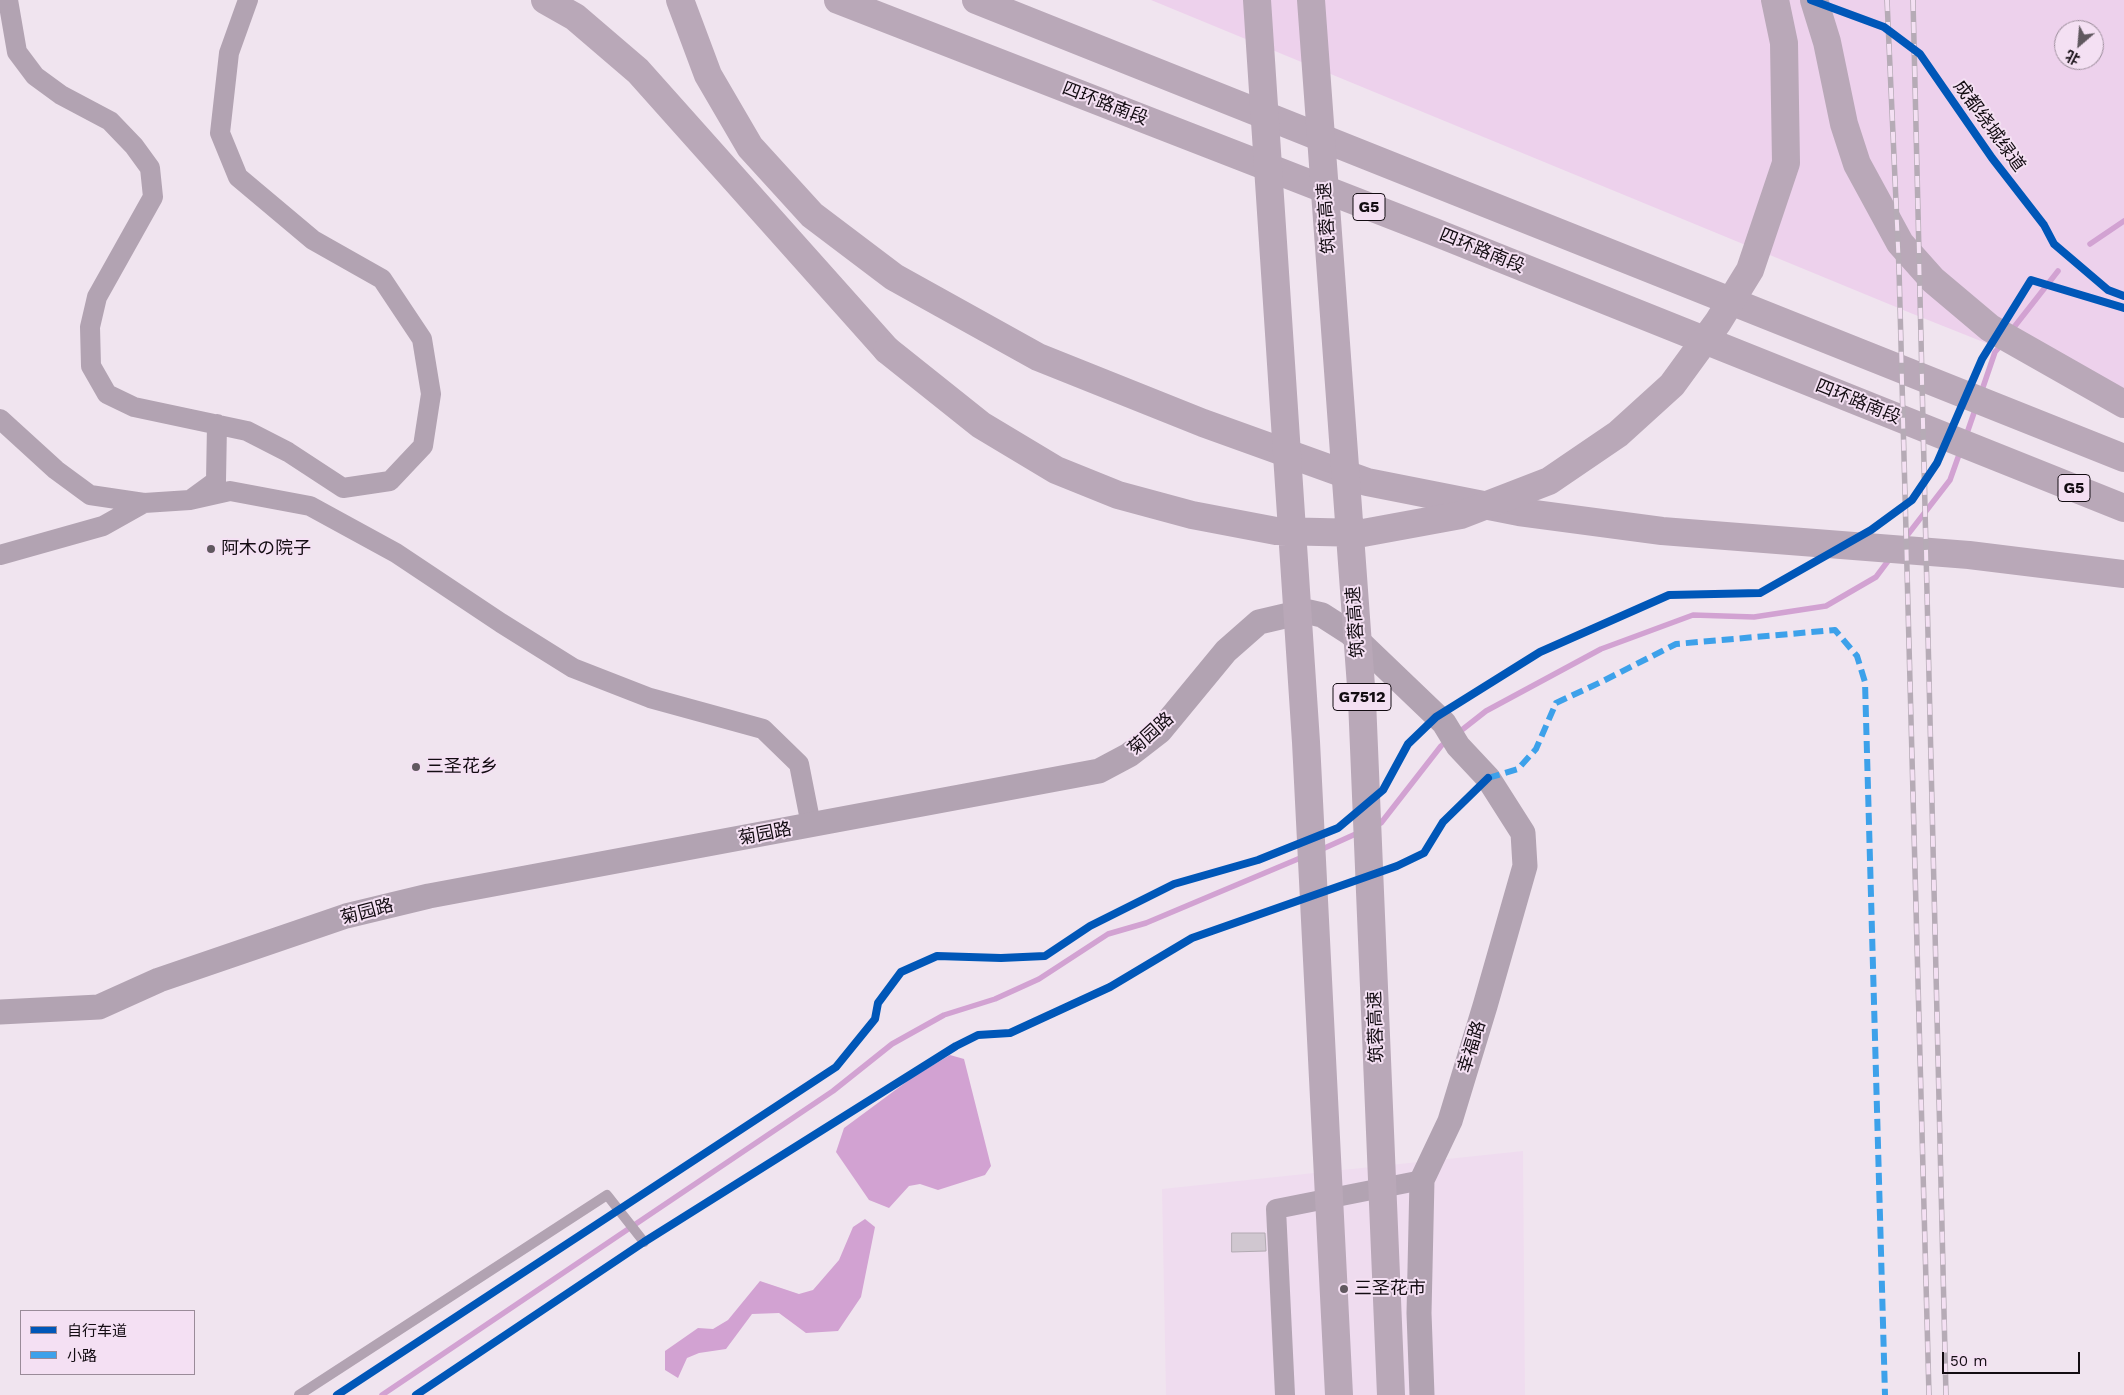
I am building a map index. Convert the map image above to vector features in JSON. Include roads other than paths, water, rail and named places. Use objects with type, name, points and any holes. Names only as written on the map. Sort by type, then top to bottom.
[{"type":"highway","points":[[545,0],[575,17],[638,71],[887,350],[981,425],[1056,470],[1118,494],[1164,508],[1276,531],[1363,533],[1461,515],[1549,481],[1618,434],[1672,385],[1718,322],[1750,270],[1786,163],[1784,43],[1775,0]]},
{"type":"highway","points":[[680,0],[708,75],[750,147],[812,215],[894,277],[1038,357],[1203,424],[1367,482],[1519,512],[1662,531],[1970,555],[2124,574]]},
{"type":"highway","name":"四环路南段","points":[[838,0],[1441,235],[2124,508]]},
{"type":"highway","points":[[976,0],[2124,458]]},
{"type":"highway","points":[[1257,0],[1306,742],[1339,1395]]},
{"type":"highway","name":"筑蓉高速","points":[[1311,0],[1362,700],[1391,1395]]},
{"type":"highway","points":[[1814,0],[1827,42],[1844,124],[1852,148],[1858,164],[1900,243],[1933,280],[1990,328],[2124,404]]},
{"type":"street","points":[[8,0],[17,52],[35,76],[62,95],[110,121],[134,146],[150,168],[154,197],[97,297],[90,327],[91,366],[107,394],[134,407],[247,431],[279,448],[343,488],[390,481],[423,446],[431,394],[422,339],[382,279],[313,240],[238,178],[220,133],[229,53],[248,0]]},
{"type":"street","points":[[0,419],[56,470],[90,495],[144,503],[190,500],[230,491],[310,506],[396,553],[501,623],[574,668],[650,698],[763,729],[799,764],[811,825]]},
{"type":"street","points":[[190,500],[216,481],[217,424]]},
{"type":"street","points":[[0,555],[103,526],[144,503]]},
{"type":"street","name":"菊园路","points":[[0,1012],[99,1007],[159,980],[346,916],[429,896],[1099,771],[1130,755],[1160,731],[1226,651],[1259,622],[1290,614],[1309,612],[1322,616],[1350,633],[1444,724]]},
{"type":"street","name":"幸福路","points":[[1422,1395],[1419,1313],[1422,1180],[1450,1121],[1525,866],[1523,833],[1488,778],[1458,746],[1444,724]]},
{"type":"street","points":[[1285,1395],[1276,1209],[1422,1180]]},
{"type":"lane","points":[[298,1395],[607,1195],[641,1238]]},
{"type":"waterway","points":[[2090,244],[2124,221]]},
{"type":"waterway","points":[[2011,331],[2058,271]]},
{"type":"waterway","points":[[1981,393],[1995,352],[2003,343]]},
{"type":"waterway","points":[[1966,436],[1976,407]]},
{"type":"waterway","points":[[1902,542],[1950,480],[1961,449]]},
{"type":"waterway","points":[[1458,733],[1486,711],[1601,649],[1693,615],[1754,617],[1826,606],[1876,577],[1891,557]]},
{"type":"waterway","points":[[1376,826],[1381,823],[1441,746],[1448,740]]},
{"type":"waterway","points":[[1318,851],[1360,832]]},
{"type":"waterway","points":[[382,1395],[833,1091],[892,1044],[944,1015],[995,999],[1039,979],[1108,934],[1146,923],[1305,856]]},
{"type":"railway","points":[[1887,0],[1899,269],[1929,1395]]},
{"type":"railway","points":[[1913,0],[1946,1395]]},
{"type":"place","name":"阿木の院子","points":[[211,549]]},
{"type":"place","name":"三圣花乡","points":[[416,767]]},
{"type":"place","name":"三圣花市","points":[[1344,1289]]}]
